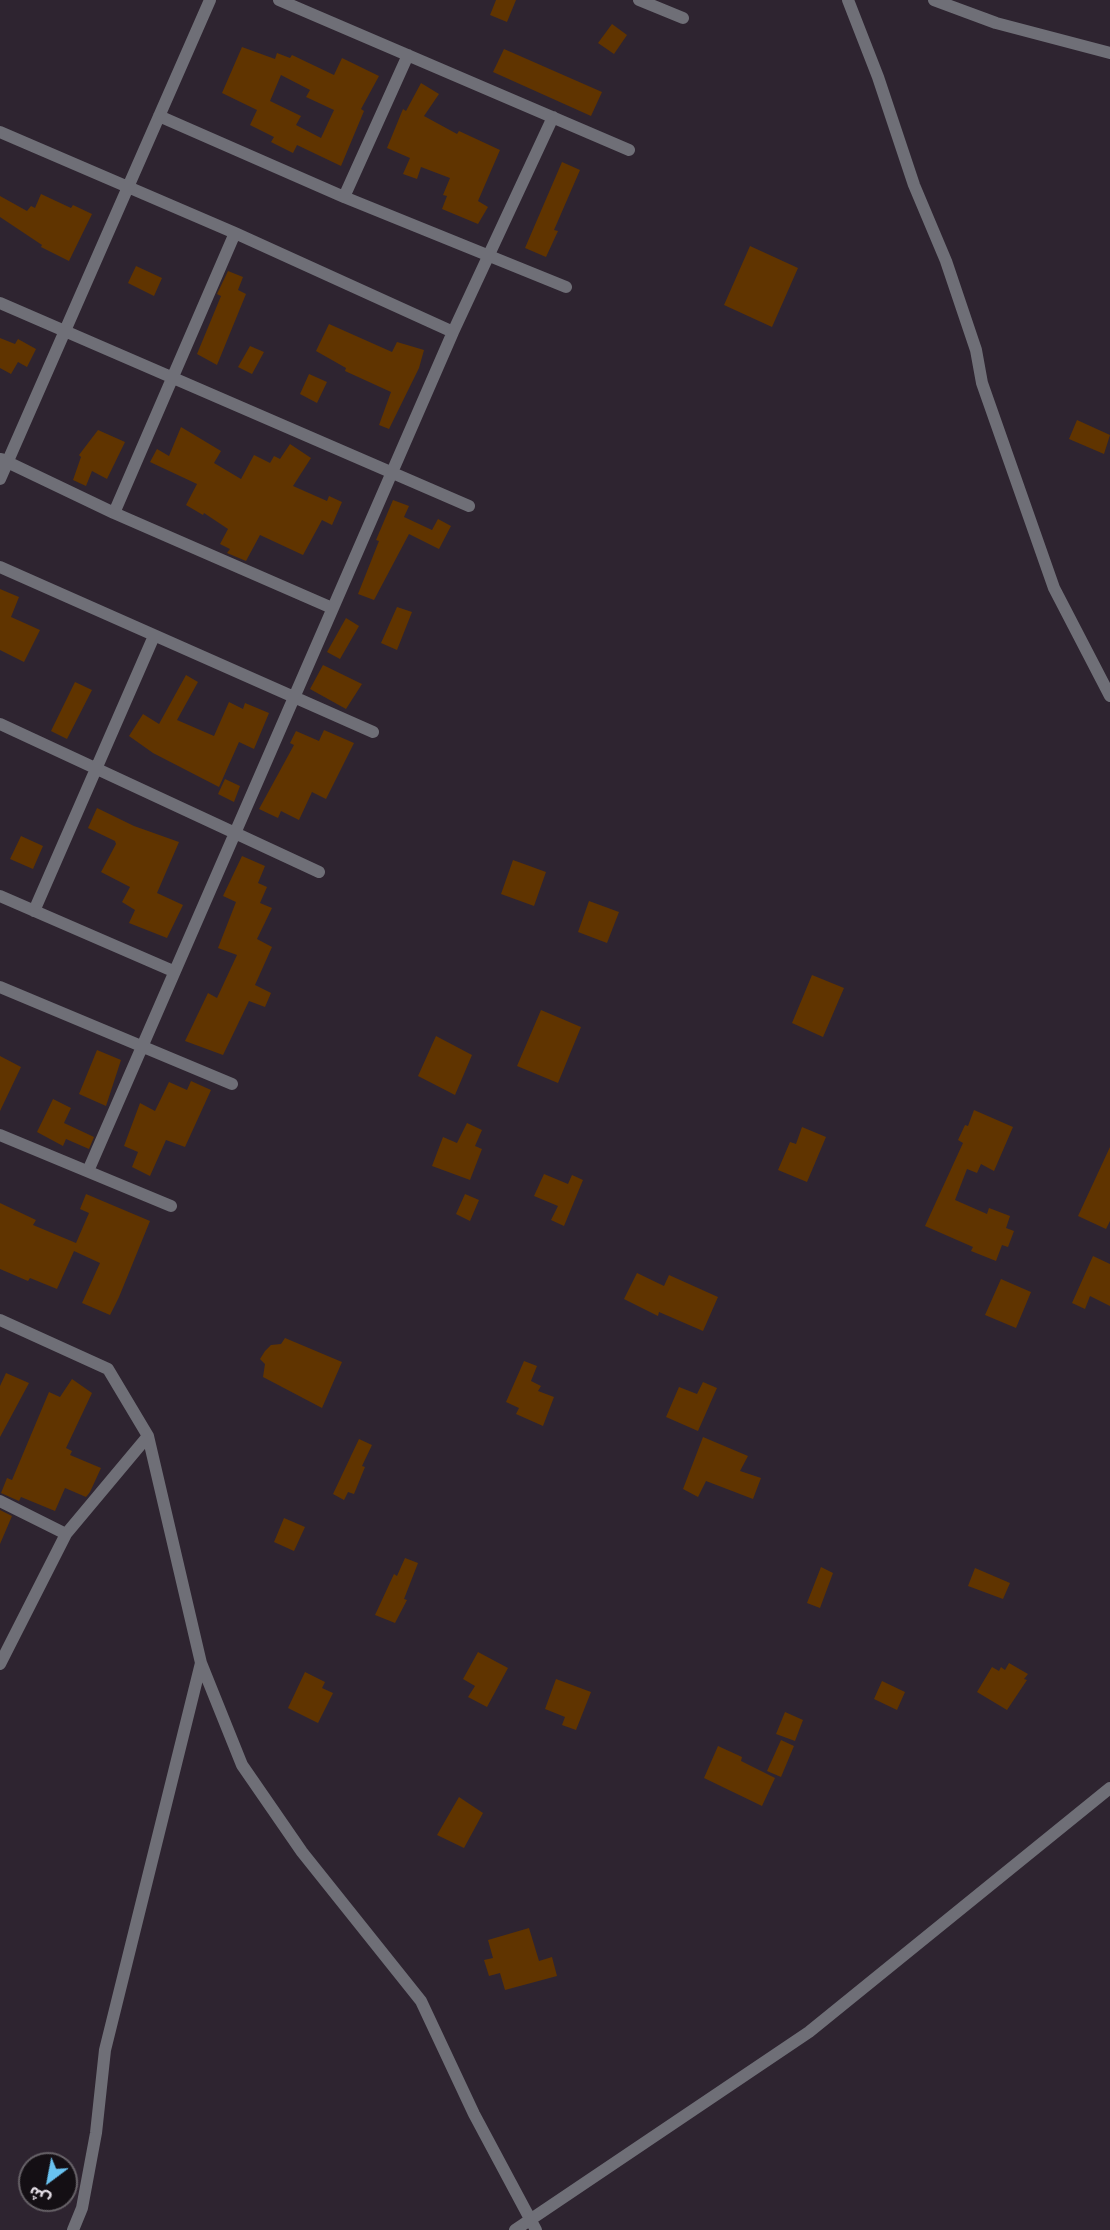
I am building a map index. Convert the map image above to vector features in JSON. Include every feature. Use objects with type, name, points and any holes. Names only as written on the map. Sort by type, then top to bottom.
[{"type":"street","points":[[0,479],[4,460],[65,330],[210,0]]},
{"type":"street","points":[[279,0],[629,150]]},
{"type":"street","points":[[639,0],[683,18]]},
{"type":"street","points":[[848,0],[878,77],[914,185],[946,261],[976,350],[982,383],[1054,588],[1110,696]]},
{"type":"street","points":[[934,0],[996,23],[1110,53]]},
{"type":"street","points":[[344,197],[408,55]]},
{"type":"street","points":[[159,116],[344,197],[566,287]]},
{"type":"street","points":[[88,1171],[233,833],[453,332],[553,117]]},
{"type":"street","points":[[0,132],[235,233],[453,332]]},
{"type":"street","points":[[114,513],[235,233]]},
{"type":"street","points":[[0,303],[469,506]]},
{"type":"street","points":[[4,460],[114,513],[332,608]]},
{"type":"street","points":[[0,567],[374,732]]},
{"type":"street","points":[[34,910],[154,636]]},
{"type":"street","points":[[0,724],[319,872]]},
{"type":"street","points":[[0,896],[173,971]]},
{"type":"street","points":[[0,987],[232,1084]]},
{"type":"street","points":[[0,1135],[171,1206]]},
{"type":"street","points":[[0,1320],[108,1369],[148,1436],[201,1663],[242,1765],[302,1852],[421,2001],[474,2114],[533,2224]]},
{"type":"street","points":[[0,1664],[66,1534],[148,1436]]},
{"type":"street","points":[[0,1501],[66,1534]]},
{"type":"street","points":[[73,2230],[82,2208],[96,2133],[105,2050],[201,1663]]},
{"type":"street","points":[[515,2230],[533,2224],[809,2032],[1110,1788]]},
{"type":"building","points":[[496,0],[516,0],[507,22],[490,15]]},
{"type":"building","points":[[612,24],[627,35],[614,54],[598,43]]},
{"type":"building","points":[[242,47],[275,59],[277,53],[290,58],[292,55],[334,75],[342,58],[379,76],[361,109],[364,111],[341,166],[297,145],[293,153],[271,142],[274,137],[250,125],[257,110],[222,93]],"holes":[[[281,75],[310,90],[306,97],[334,110],[321,138],[296,125],[301,116],[270,101]]]},
{"type":"building","points":[[504,49],[602,92],[591,116],[493,72]]},
{"type":"building","points":[[421,83],[439,94],[424,116],[457,134],[459,131],[500,150],[478,201],[488,207],[478,224],[442,209],[447,196],[443,195],[450,178],[421,167],[417,179],[403,174],[410,158],[387,148],[403,109],[406,111]]},
{"type":"building","points":[[562,162],[580,170],[554,230],[558,231],[546,257],[525,248]]},
{"type":"building","points":[[41,194],[71,208],[73,205],[92,214],[69,261],[41,247],[42,245],[0,217],[0,196],[27,211],[31,206],[35,208]]},
{"type":"building","points":[[750,246],[798,268],[772,327],[724,305]]},
{"type":"building","points":[[136,266],[162,278],[154,296],[128,283]]},
{"type":"building","points":[[228,271],[243,277],[238,290],[246,294],[217,365],[197,354],[221,296],[217,294]]},
{"type":"building","points":[[329,324],[392,352],[397,342],[424,350],[419,368],[389,429],[379,425],[391,392],[345,371],[346,368],[316,351]]},
{"type":"building","points":[[0,338],[15,344],[18,339],[36,349],[27,367],[18,362],[11,374],[0,368]]},
{"type":"building","points":[[250,346],[264,352],[252,374],[238,367]]},
{"type":"building","points":[[309,374],[327,382],[317,403],[300,394]]},
{"type":"building","points":[[1077,420],[1110,435],[1104,454],[1069,439]]},
{"type":"building","points":[[181,427],[221,451],[214,463],[241,479],[254,455],[270,463],[274,456],[280,459],[290,444],[311,458],[293,486],[327,501],[329,496],[342,502],[332,525],[322,520],[303,555],[260,535],[246,561],[227,553],[230,549],[220,544],[228,529],[204,513],[203,515],[186,505],[197,484],[150,462],[157,449],[169,456]]},
{"type":"building","points":[[98,430],[125,442],[107,479],[92,471],[86,486],[73,480],[81,457],[79,455]]},
{"type":"building","points":[[393,500],[409,506],[404,517],[432,530],[438,519],[451,526],[439,549],[409,534],[374,600],[358,594],[379,541],[376,540]]},
{"type":"building","points":[[0,589],[19,597],[11,617],[40,630],[24,662],[0,650]]},
{"type":"building","points":[[397,607],[412,612],[397,650],[381,643]]},
{"type":"building","points":[[346,618],[359,626],[340,659],[327,652]]},
{"type":"building","points":[[323,665],[362,684],[346,709],[310,689]]},
{"type":"building","points":[[186,675],[198,682],[177,720],[214,736],[229,702],[243,709],[245,703],[269,713],[254,749],[239,742],[219,787],[153,753],[129,736],[143,714],[159,724]]},
{"type":"building","points":[[75,682],[92,690],[67,739],[51,731]]},
{"type":"building","points":[[324,730],[354,743],[326,799],[312,792],[299,820],[281,811],[278,818],[259,809],[294,745],[290,743],[296,731],[319,741]]},
{"type":"building","points":[[225,779],[240,786],[234,802],[218,794]]},
{"type":"building","points":[[97,808],[134,826],[179,842],[157,893],[183,905],[167,938],[129,923],[135,910],[122,902],[130,887],[101,872],[116,844],[115,841],[88,828]]},
{"type":"building","points":[[21,836],[43,846],[33,869],[10,859]]},
{"type":"building","points":[[242,856],[265,866],[258,883],[267,887],[260,903],[272,908],[257,939],[272,947],[255,985],[271,993],[265,1007],[249,1001],[223,1055],[185,1041],[208,993],[217,998],[237,955],[218,948],[236,902],[223,896]]},
{"type":"building","points":[[513,860],[546,872],[534,906],[501,894]]},
{"type":"building","points":[[589,901],[619,912],[607,943],[578,932]]},
{"type":"building","points":[[812,975],[844,988],[823,1037],[792,1023]]},
{"type":"building","points":[[541,1010],[581,1027],[558,1083],[517,1066]]},
{"type":"building","points":[[436,1036],[472,1055],[455,1095],[418,1076]]},
{"type":"building","points":[[97,1050],[121,1060],[106,1106],[79,1094]]},
{"type":"building","points":[[0,1056],[21,1067],[0,1111]]},
{"type":"building","points":[[191,1081],[211,1090],[185,1147],[166,1140],[150,1176],[132,1167],[138,1152],[124,1146],[140,1103],[155,1111],[169,1082],[187,1090]]},
{"type":"building","points":[[53,1099],[71,1108],[64,1123],[94,1137],[89,1149],[66,1139],[63,1146],[37,1132]]},
{"type":"building","points":[[974,1110],[1013,1127],[994,1171],[981,1164],[977,1173],[967,1169],[955,1200],[987,1214],[989,1208],[1010,1216],[1006,1228],[1014,1231],[1008,1247],[1002,1245],[996,1261],[971,1251],[973,1247],[925,1226],[963,1143],[958,1140],[965,1125],[968,1126]]},
{"type":"building","points":[[467,1123],[482,1130],[475,1146],[482,1149],[470,1180],[432,1166],[443,1137],[457,1143]]},
{"type":"building","points":[[802,1127],[826,1137],[807,1182],[778,1170],[790,1142],[796,1144]]},
{"type":"building","points":[[1110,1147],[1110,1221],[1106,1229],[1078,1216]]},
{"type":"building","points":[[544,1174],[568,1184],[572,1175],[583,1180],[564,1226],[551,1220],[558,1206],[534,1196]]},
{"type":"building","points":[[86,1194],[150,1221],[110,1315],[82,1303],[100,1263],[74,1251],[57,1289],[30,1278],[28,1281],[0,1269],[0,1203],[36,1220],[33,1225],[76,1243],[89,1213],[80,1209]]},
{"type":"building","points":[[465,1194],[479,1200],[470,1221],[456,1214]]},
{"type":"building","points":[[1093,1256],[1110,1264],[1110,1306],[1090,1296],[1085,1309],[1072,1303]]},
{"type":"building","points":[[637,1273],[664,1286],[669,1275],[718,1297],[703,1331],[659,1312],[658,1316],[624,1299]]},
{"type":"building","points":[[1001,1279],[1031,1292],[1016,1328],[985,1315]]},
{"type":"building","points":[[285,1338],[342,1362],[322,1408],[263,1377],[265,1364],[260,1359],[271,1345],[281,1344]]},
{"type":"building","points":[[524,1361],[537,1366],[531,1381],[541,1386],[538,1391],[554,1397],[543,1426],[516,1414],[519,1408],[506,1402]]},
{"type":"building","points":[[6,1373],[29,1383],[0,1437],[0,1386]]},
{"type":"building","points":[[72,1379],[92,1393],[66,1448],[72,1451],[70,1455],[101,1468],[90,1492],[86,1497],[65,1488],[55,1511],[21,1497],[19,1501],[1,1493],[7,1478],[12,1480],[49,1392],[60,1397]]},
{"type":"building","points":[[703,1382],[717,1388],[698,1431],[666,1417],[679,1387],[697,1394]]},
{"type":"building","points":[[703,1437],[748,1456],[740,1471],[761,1478],[753,1499],[706,1481],[698,1497],[683,1489]]},
{"type":"building","points":[[359,1439],[372,1445],[362,1466],[365,1467],[354,1494],[348,1492],[344,1500],[333,1494]]},
{"type":"building","points":[[0,1510],[12,1516],[0,1544]]},
{"type":"building","points":[[284,1518],[305,1527],[294,1551],[274,1542]]},
{"type":"building","points":[[405,1558],[418,1563],[404,1599],[407,1600],[395,1623],[375,1615],[394,1574],[397,1576]]},
{"type":"building","points":[[821,1567],[833,1573],[820,1608],[807,1603]]},
{"type":"building","points":[[975,1568],[1010,1583],[1003,1599],[968,1586]]},
{"type":"building","points":[[478,1652],[508,1668],[487,1707],[468,1697],[475,1686],[463,1679]]},
{"type":"building","points":[[1009,1663],[1028,1674],[1024,1679],[1027,1680],[1007,1710],[977,1692],[992,1667],[999,1671],[1001,1667],[1005,1670]]},
{"type":"building","points":[[305,1672],[325,1682],[322,1688],[333,1693],[318,1723],[288,1708]]},
{"type":"building","points":[[556,1679],[591,1692],[576,1730],[562,1725],[565,1717],[545,1709]]},
{"type":"building","points":[[882,1681],[905,1692],[897,1710],[874,1699]]},
{"type":"building","points":[[785,1712],[803,1720],[795,1741],[776,1734]]},
{"type":"building","points":[[781,1740],[794,1746],[781,1777],[767,1771]]},
{"type":"building","points":[[718,1746],[742,1757],[741,1761],[775,1778],[762,1806],[704,1778]]},
{"type":"building","points":[[459,1797],[483,1813],[464,1848],[437,1835]]},
{"type":"building","points":[[529,1928],[539,1961],[552,1957],[557,1976],[505,1990],[500,1973],[489,1976],[484,1960],[493,1958],[488,1940]]}]
